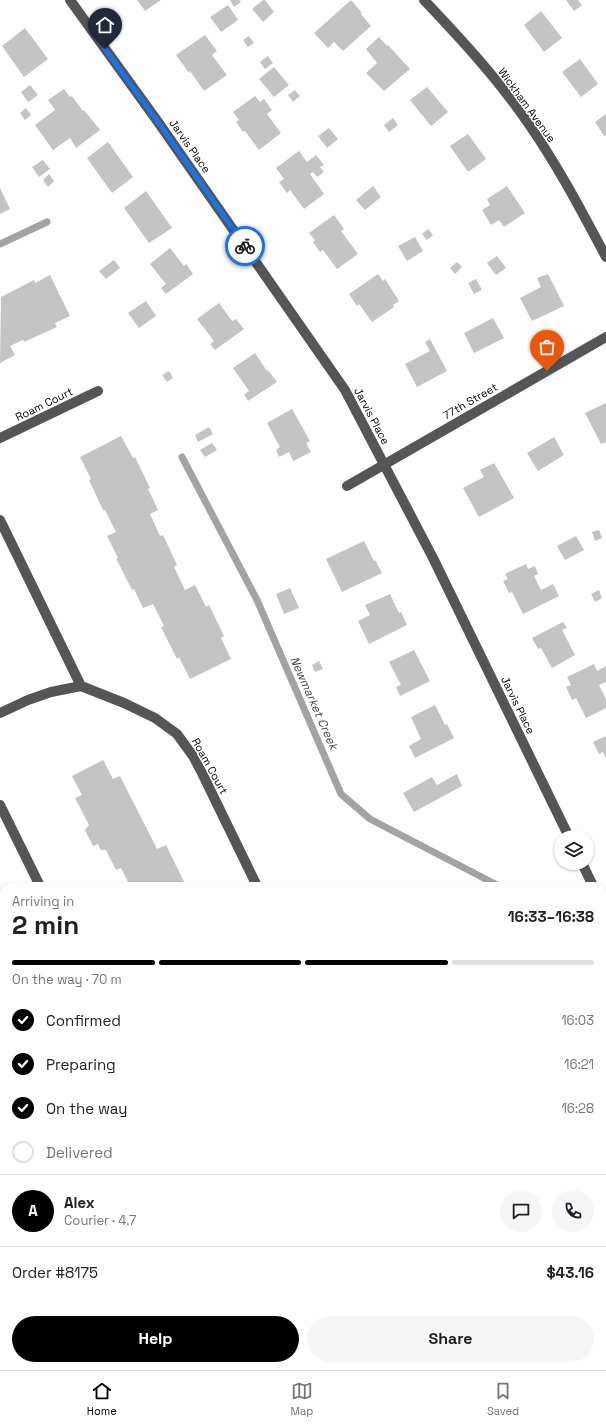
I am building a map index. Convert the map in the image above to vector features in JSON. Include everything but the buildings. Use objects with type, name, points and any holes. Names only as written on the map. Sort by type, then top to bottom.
[{"type":"street","name":"Jarvis Place","points":[[70,0],[158,122],[345,390],[433,558],[566,830]]},
{"type":"street","name":"Wickham Avenue","points":[[424,0],[473,52],[528,123],[575,198],[606,258]]},
{"type":"street","name":"77th Street","points":[[346,486],[606,337]]},
{"type":"street","name":"Roam Court","points":[[0,438],[98,391]]},
{"type":"street","points":[[0,520],[81,686],[51,692],[28,700],[0,713]]},
{"type":"street","name":"Roam Court","points":[[81,686],[156,718],[177,734],[193,756],[256,882]]},
{"type":"street","points":[[0,805],[38,882]]},
{"type":"street","points":[[585,870],[591,882]]},
{"type":"waterway","name":"Newmarket Creek","points":[[0,244],[47,222]]},
{"type":"waterway","name":"Newmarket Creek","points":[[182,457],[257,600],[341,794],[370,819],[491,882]]},
{"type":"way so far","points":[[245,246],[345,390],[384,465],[547,371]]},
{"type":"route","points":[[105,49],[245,246]]}]
